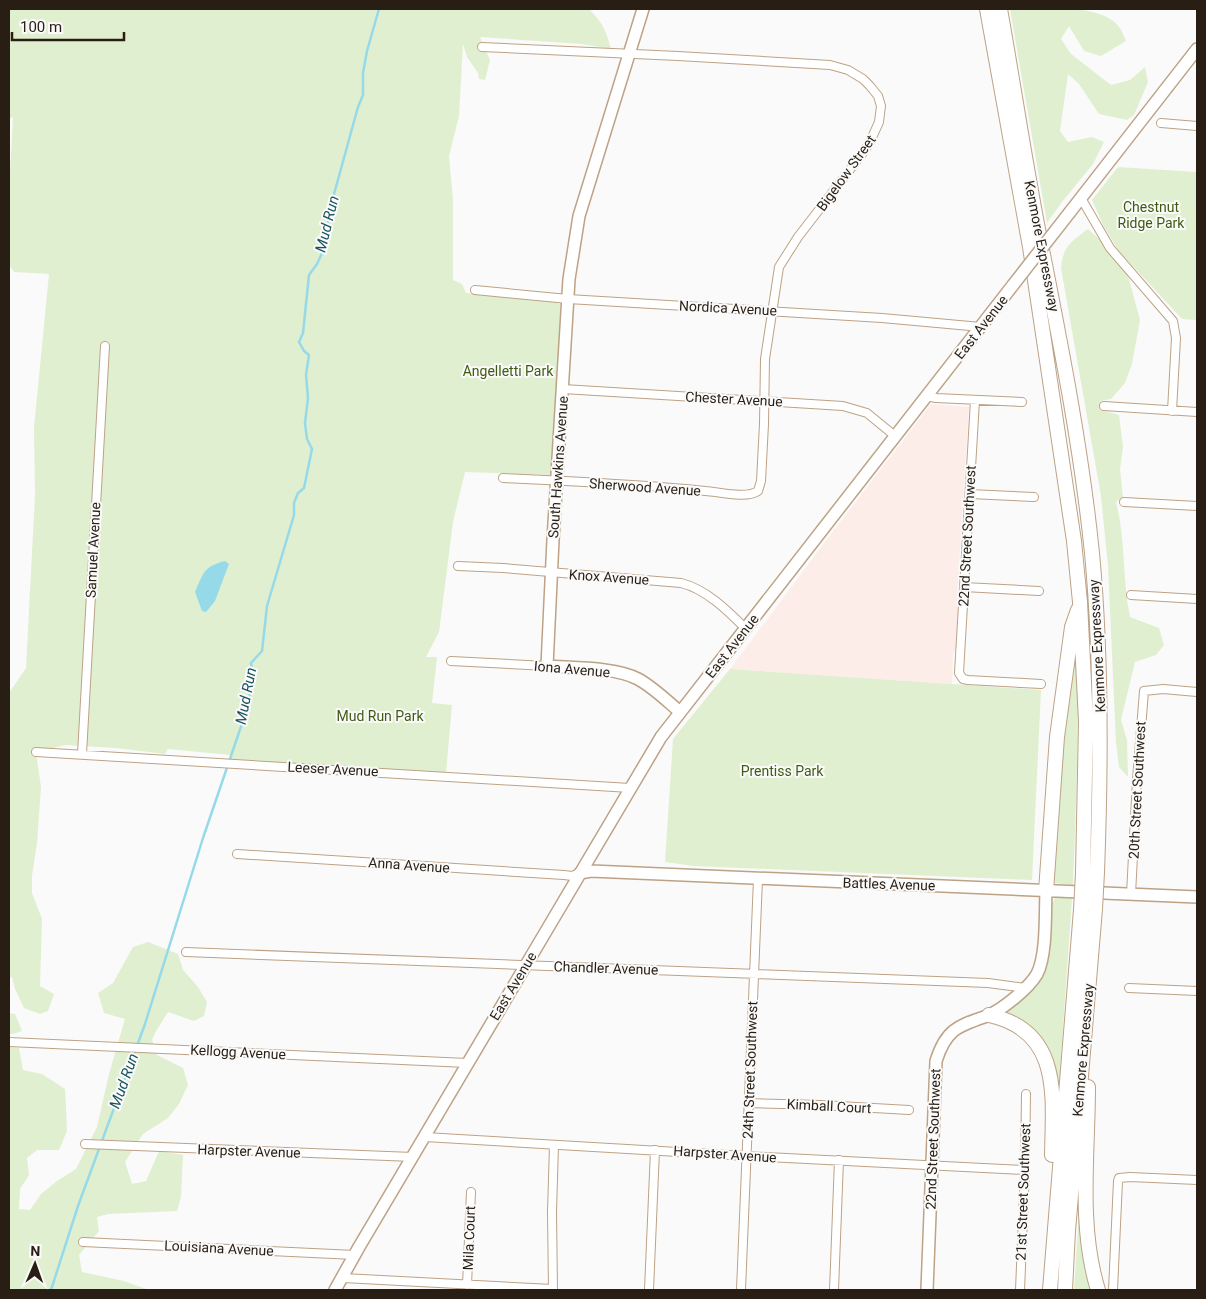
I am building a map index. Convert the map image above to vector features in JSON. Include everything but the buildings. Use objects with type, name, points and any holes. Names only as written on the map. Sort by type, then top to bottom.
[{"type":"highway","name":"Kenmore Expressway","points":[[987,9],[1030,247],[1073,532],[1080,602],[1086,722],[1082,873],[1088,909],[1088,990],[1065,1290]]},
{"type":"highway","name":"Kenmore Expressway","points":[[1000,9],[1082,474],[1096,613],[1101,726],[1097,872],[1088,909],[1050,1290]]},
{"type":"highway","points":[[1046,891],[1063,688],[1072,627],[1080,602]]},
{"type":"highway","points":[[1088,990],[1086,1195],[1092,1266],[1098,1290]]},
{"type":"highway","points":[[989,1015],[1026,1030],[1038,1044],[1047,1061],[1054,1095],[1050,1290]]},
{"type":"main road","name":"South Hawkins Avenue","points":[[547,666],[556,480],[573,249],[579,216],[643,9]]},
{"type":"main road","name":"East Avenue","points":[[335,1290],[467,1063],[661,737],[1197,49]]},
{"type":"main road","name":"Iona Avenue","points":[[547,666],[613,672],[632,677],[643,682],[680,712]]},
{"type":"main road","name":"Battles Avenue","points":[[580,873],[591,871],[1197,897]]},
{"type":"main road","name":"22nd Street Southwest","points":[[927,1290],[936,1061],[940,1050],[950,1034],[975,1019],[989,1015],[1026,988],[1037,975],[1043,947],[1046,891]]},
{"type":"street","name":"Bigelow Street","points":[[482,47],[830,65],[848,70],[858,76],[878,96],[881,114],[875,133],[862,154],[797,238],[779,267],[765,359],[762,465]]},
{"type":"street","points":[[1161,123],[1197,126]]},
{"type":"street","points":[[1081,198],[1110,248],[1175,326],[1172,411]]},
{"type":"street","name":"Nordica Avenue","points":[[475,290],[568,299],[920,320],[981,327]]},
{"type":"street","name":"Samuel Avenue","points":[[82,754],[105,346]]},
{"type":"street","name":"Chester Avenue","points":[[563,390],[823,404],[855,409],[867,413],[895,436]]},
{"type":"street","points":[[926,396],[1022,402]]},
{"type":"street","name":"22nd Street Southwest","points":[[975,400],[960,676],[968,680],[1041,684]]},
{"type":"street","points":[[1104,406],[1197,412]]},
{"type":"street","name":"Sherwood Avenue","points":[[503,478],[556,480],[750,495],[758,491],[760,487],[762,465]]},
{"type":"street","points":[[970,494],[1034,497]]},
{"type":"street","points":[[1124,502],[1197,506]]},
{"type":"street","name":"Knox Avenue","points":[[458,566],[644,579],[688,585],[704,593],[745,628]]},
{"type":"street","points":[[964,587],[1039,591]]},
{"type":"street","points":[[1131,596],[1197,599]]},
{"type":"street","name":"Iona Avenue","points":[[451,661],[547,666]]},
{"type":"street","name":"20th Street Southwest","points":[[1131,894],[1144,691],[1148,689],[1197,692]]},
{"type":"street","name":"Leeser Avenue","points":[[36,752],[630,788]]},
{"type":"street","name":"Anna Avenue","points":[[237,854],[564,876],[580,873]]},
{"type":"street","name":"24th Street Southwest","points":[[741,1290],[758,879]]},
{"type":"street","name":"Chandler Avenue","points":[[186,952],[988,983],[1026,988]]},
{"type":"street","points":[[1129,988],[1197,991]]},
{"type":"street","name":"Kellogg Avenue","points":[[9,1042],[467,1063]]},
{"type":"street","name":"21st Street Southwest","points":[[1020,1290],[1026,1094]]},
{"type":"street","name":"Kimball Court","points":[[748,1103],[909,1110]]},
{"type":"street","name":"Harpster Avenue","points":[[425,1137],[1025,1170]]},
{"type":"street","name":"Harpster Avenue","points":[[85,1144],[413,1157]]},
{"type":"street","points":[[343,1278],[553,1290],[552,1212],[554,1145]]},
{"type":"street","points":[[649,1290],[655,1150]]},
{"type":"street","points":[[834,1290],[839,1160]]},
{"type":"street","points":[[1113,1290],[1118,1181],[1120,1178],[1130,1176],[1197,1180]]},
{"type":"street","name":"Mila Court","points":[[468,1285],[472,1192]]},
{"type":"street","name":"Louisiana Avenue","points":[[84,1242],[355,1254]]},
{"type":"shaded area","points":[[931,404],[969,407],[957,596],[959,604],[956,648],[953,654],[952,684],[730,669],[834,530]]},
{"type":"green space","points":[[1052,8],[1084,10],[1110,19],[1120,28],[1126,41],[1101,56],[1084,51],[1069,26],[1061,39],[1071,54],[1111,85],[1130,80],[1145,67],[1148,82],[1134,115],[1127,120],[1099,114],[1079,84],[1068,74],[1060,131],[1068,142],[1092,137],[1104,142],[1093,164],[1047,223],[1010,9]]},
{"type":"green space","points":[[9,9],[589,9],[603,27],[611,49],[581,44],[480,37],[490,60],[485,80],[479,79],[478,73],[467,57],[463,44],[459,116],[449,156],[453,199],[453,280],[462,284],[466,293],[555,301],[562,306],[553,475],[465,472],[453,522],[439,632],[426,657],[437,657],[432,703],[452,705],[446,773],[230,759],[231,755],[168,749],[165,754],[116,748],[65,745],[36,752],[41,787],[32,893],[42,919],[40,986],[54,994],[48,1011],[40,1014],[24,1008],[15,989],[12,977],[9,978],[9,693],[26,668],[35,495],[34,428],[49,274],[14,272],[9,265],[9,192],[13,117],[9,119]]},
{"type":"green space","name":"Chestnut Ridge Park","points":[[1118,167],[1197,172],[1197,320],[1182,319],[1119,251],[1104,227],[1092,200]]},
{"type":"green space","points":[[1088,229],[1117,255],[1129,279],[1140,320],[1132,364],[1125,383],[1111,399],[1101,401],[1101,410],[1119,415],[1123,447],[1120,469],[1123,497],[1116,502],[1130,617],[1159,628],[1164,645],[1156,655],[1135,662],[1121,720],[1127,740],[1128,777],[1119,767],[1116,742],[1108,566],[1101,496],[1061,268],[1066,249]]},
{"type":"green space","points":[[1076,636],[1078,729],[1073,885],[1054,883],[1052,874],[1059,753]]},
{"type":"green space","name":"Prentiss Park","points":[[730,669],[1041,690],[1032,880],[694,866],[665,862],[673,739]]},
{"type":"green space","points":[[1055,898],[1072,898],[1059,1086],[1055,1084],[1051,1058],[1047,1047],[1034,1029],[1025,1022],[1000,1012],[1029,993],[1042,977],[1047,961],[1052,904]]},
{"type":"green space","points":[[148,942],[178,954],[183,970],[198,987],[207,1002],[204,1016],[194,1021],[168,1012],[156,1031],[152,1040],[157,1055],[183,1068],[188,1085],[179,1104],[168,1118],[143,1134],[125,1162],[132,1184],[146,1181],[159,1151],[183,1155],[181,1197],[177,1211],[108,1214],[97,1217],[99,1231],[79,1255],[82,1272],[124,1281],[149,1290],[9,1290],[9,1047],[19,1048],[23,1070],[42,1074],[65,1089],[67,1131],[59,1150],[37,1150],[27,1158],[29,1175],[20,1189],[19,1209],[30,1210],[41,1194],[76,1169],[97,1127],[109,1074],[125,1019],[104,1013],[98,993],[113,983],[133,947]]},
{"type":"green space","points":[[9,1013],[15,1014],[22,1031],[9,1034]]},
{"type":"green space","points":[[1079,1211],[1093,1290],[1074,1290]]},
{"type":"water","points":[[225,561],[229,564],[215,601],[206,612],[202,611],[195,592],[200,580],[208,568]]},
{"type":"waterway","name":"Mud Run","points":[[51,1290],[78,1206],[145,1024],[203,838],[247,709],[253,677],[251,663],[262,651],[267,606],[294,515],[294,503],[298,493],[304,488],[312,449],[307,439],[305,423],[308,398],[306,375],[309,355],[304,351],[299,342],[303,333],[309,275],[323,251],[331,205],[363,95],[363,73],[367,51],[379,9]]},
{"type":"park label","name":"Angelletti Park","points":[[508,371]]},
{"type":"park label","name":"Mud Run Park","points":[[380,716]]}]
